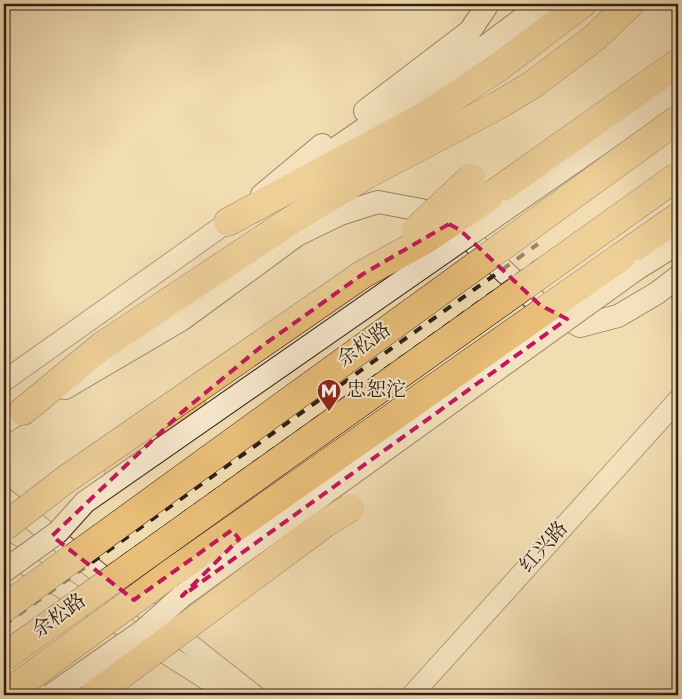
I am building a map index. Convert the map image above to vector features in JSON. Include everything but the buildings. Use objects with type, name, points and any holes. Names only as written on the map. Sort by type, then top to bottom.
[{"type":"highway","points":[[228,222],[428,114],[498,68],[582,4]]},
{"type":"highway","points":[[13,418],[102,346],[294,218],[366,175],[497,106],[532,84],[593,39],[630,4]]},
{"type":"highway","points":[[4,527],[65,480],[364,274],[426,240],[678,63]]},
{"type":"highway","name":"余松路","points":[[4,608],[678,119]]},
{"type":"highway","name":"余松路","points":[[4,657],[678,176]]},
{"type":"highway","points":[[5,695],[171,573],[285,493],[629,263],[678,217]]},
{"type":"highway","points":[[96,495],[181,413],[262,346]]},
{"type":"highway","points":[[182,596],[285,493]]},
{"type":"highway","points":[[94,695],[324,524],[350,508]]},
{"type":"main road","points":[[228,222],[335,134],[470,31],[486,7],[486,4]]},
{"type":"main road","points":[[228,222],[487,45],[542,4]]},
{"type":"main road","name":"余松路","points":[[4,571],[58,532],[85,502],[488,195],[678,90]]},
{"type":"main road","points":[[13,418],[181,320],[297,235],[340,214],[378,202],[420,210],[460,230],[540,305],[580,326],[618,316],[657,293],[678,277]]},
{"type":"main road","points":[[52,695],[144,630],[182,596],[629,263],[678,243]]},
{"type":"main road","points":[[182,596],[324,524]]},
{"type":"street","points":[[4,381],[228,222]]},
{"type":"street","name":"红兴路","points":[[412,695],[678,400]]},
{"type":"street","points":[[4,498],[254,695]]},
{"type":"street","points":[[4,551],[231,695]]},
{"type":"highlighted area","points":[[449,224],[460,230],[540,305],[567,319],[315,502],[182,596],[239,539],[232,530],[134,600],[52,536],[181,413],[262,346],[363,274]]},
{"type":"railway","points":[[4,625],[538,244]]},
{"type":"railway","points":[[4,642],[545,255]]},
{"type":"place","name":"忠恕沱","points":[[329,412]]}]
